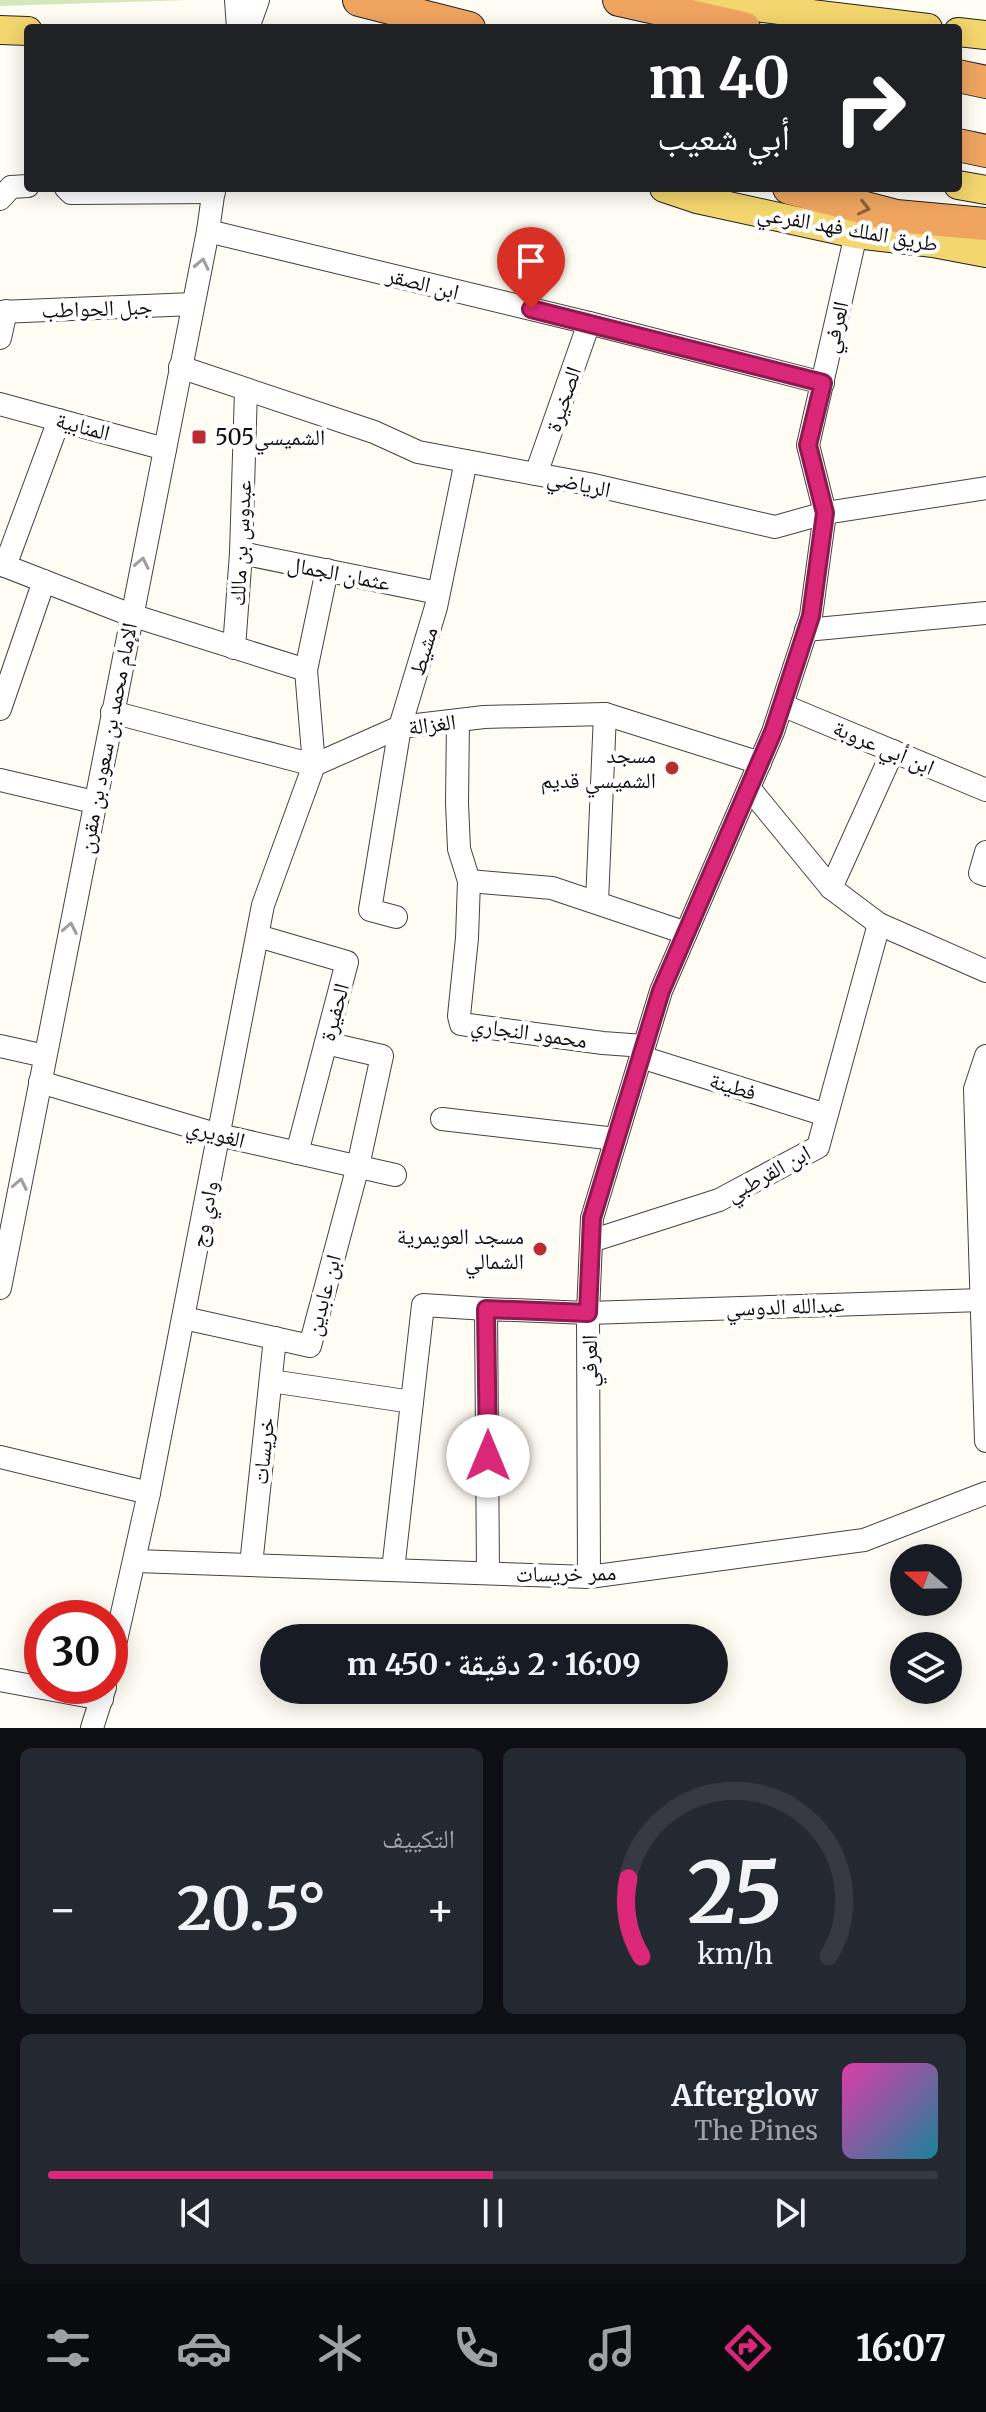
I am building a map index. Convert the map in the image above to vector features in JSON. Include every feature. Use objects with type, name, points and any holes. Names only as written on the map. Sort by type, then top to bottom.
[{"type":"highway","points":[[352,0],[423,24]]},
{"type":"highway","points":[[359,0],[453,24]]},
{"type":"highway","points":[[619,0],[726,24]]},
{"type":"highway","points":[[962,77],[986,82]]},
{"type":"highway","points":[[962,146],[986,151]]},
{"type":"highway","points":[[804,192],[896,216],[986,224]]},
{"type":"main road","points":[[696,0],[895,24]]},
{"type":"main road","points":[[0,30],[24,31]]},
{"type":"main road","points":[[962,32],[986,35]]},
{"type":"main road","points":[[962,186],[986,190]]},
{"type":"main road","name":"طريق الملك فهد الفرعي","points":[[676,192],[856,234],[986,253]]},
{"type":"street","points":[[236,0],[238,24]]},
{"type":"street","points":[[249,24],[258,0]]},
{"type":"street","points":[[0,199],[11,187],[24,186]]},
{"type":"street","points":[[70,192],[119,192]]},
{"type":"street","name":"الإمام محمد بن سعود بن مقرن","points":[[0,1288],[3,1254],[40,1082],[214,192]]},
{"type":"street","name":"ابن الصقر","points":[[208,231],[823,383]]},
{"type":"street","name":"العرفي","points":[[589,1577],[588,1313],[592,1218],[661,991],[760,763],[811,616],[825,513],[808,445],[856,234]]},
{"type":"street","name":"جبل الحواطب","points":[[3,312],[193,304]]},
{"type":"street","points":[[0,338],[3,312]]},
{"type":"street","name":"الصخيرة","points":[[536,474],[589,323]]},
{"type":"street","name":"الرياضي","points":[[180,367],[374,432],[418,452],[536,474],[775,527],[825,513],[986,488]]},
{"type":"street","name":"عبدوس بن مالك","points":[[234,648],[241,553],[246,390]]},
{"type":"street","name":"المنابية","points":[[0,404],[165,449]]},
{"type":"street","points":[[59,420],[2,565],[131,615],[306,670]]},
{"type":"street","name":"مشيط","points":[[396,917],[370,910],[400,727],[436,607],[466,461]]},
{"type":"street","name":"عثمان الجمال","points":[[241,553],[438,593]]},
{"type":"street","points":[[112,712],[314,765],[306,670],[327,570]]},
{"type":"street","points":[[0,709],[44,581]]},
{"type":"street","points":[[806,630],[986,613]]},
{"type":"street","name":"ابن أبي عروبة","points":[[782,705],[986,790]]},
{"type":"street","points":[[597,902],[605,714]]},
{"type":"street","name":"الغزالة","points":[[314,765],[400,727],[484,717],[605,714],[760,763]]},
{"type":"street","name":"محمود النجاري","points":[[458,721],[459,849],[469,881],[459,1016],[461,1024],[642,1051]]},
{"type":"street","points":[[831,888],[893,751]]},
{"type":"street","name":"وادي وج","points":[[126,1600],[263,905],[314,765]]},
{"type":"street","points":[[0,780],[94,802]]},
{"type":"street","points":[[749,788],[831,888],[879,924],[986,971]]},
{"type":"street","points":[[986,852],[980,873],[986,875]]},
{"type":"street","points":[[469,881],[552,888],[686,933]]},
{"type":"street","name":"ابن القرطبي","points":[[591,1241],[719,1200],[818,1147],[879,924]]},
{"type":"street","name":"الحفيرة","points":[[258,936],[347,962],[297,1153]]},
{"type":"street","points":[[326,1043],[382,1056],[358,1166]]},
{"type":"street","points":[[0,1046],[45,1056]]},
{"type":"street","name":"فطينة","points":[[642,1051],[826,1115]]},
{"type":"street","points":[[986,1056],[975,1089],[981,1149],[986,1441]]},
{"type":"street","name":"الغويري","points":[[40,1082],[219,1135],[395,1175]]},
{"type":"street","points":[[442,1119],[616,1139]]},
{"type":"street","name":"ابن عابدين","points":[[184,1318],[310,1346],[358,1166]]},
{"type":"street","name":"عبدالله الدوسي","points":[[486,1309],[588,1313],[983,1288]]},
{"type":"street","points":[[393,1570],[423,1305],[486,1309],[488,1573]]},
{"type":"street","name":"خريسات","points":[[251,1565],[275,1338]]},
{"type":"street","points":[[271,1381],[412,1402]]},
{"type":"street","points":[[0,1457],[149,1493]]},
{"type":"street","name":"ممر خريسات","points":[[136,1561],[589,1577],[864,1540],[986,1493]]},
{"type":"street","points":[[0,1680],[24,1683]]},
{"type":"street","points":[[92,1728],[100,1704]]},
{"type":"green space","points":[[0,0],[190,0],[0,6]]},
{"type":"place","name":"الشميسي505","points":[[199,437]]},
{"type":"place","name":"مسجد الشميسي قديم","points":[[672,768]]},
{"type":"place","name":"مسجد العويمرية الشمالي","points":[[540,1249]]},
{"type":"route","points":[[488,1456],[486,1309],[588,1313],[592,1218],[661,991],[773,732],[811,616],[825,513],[808,445],[823,383],[531,309]]}]
